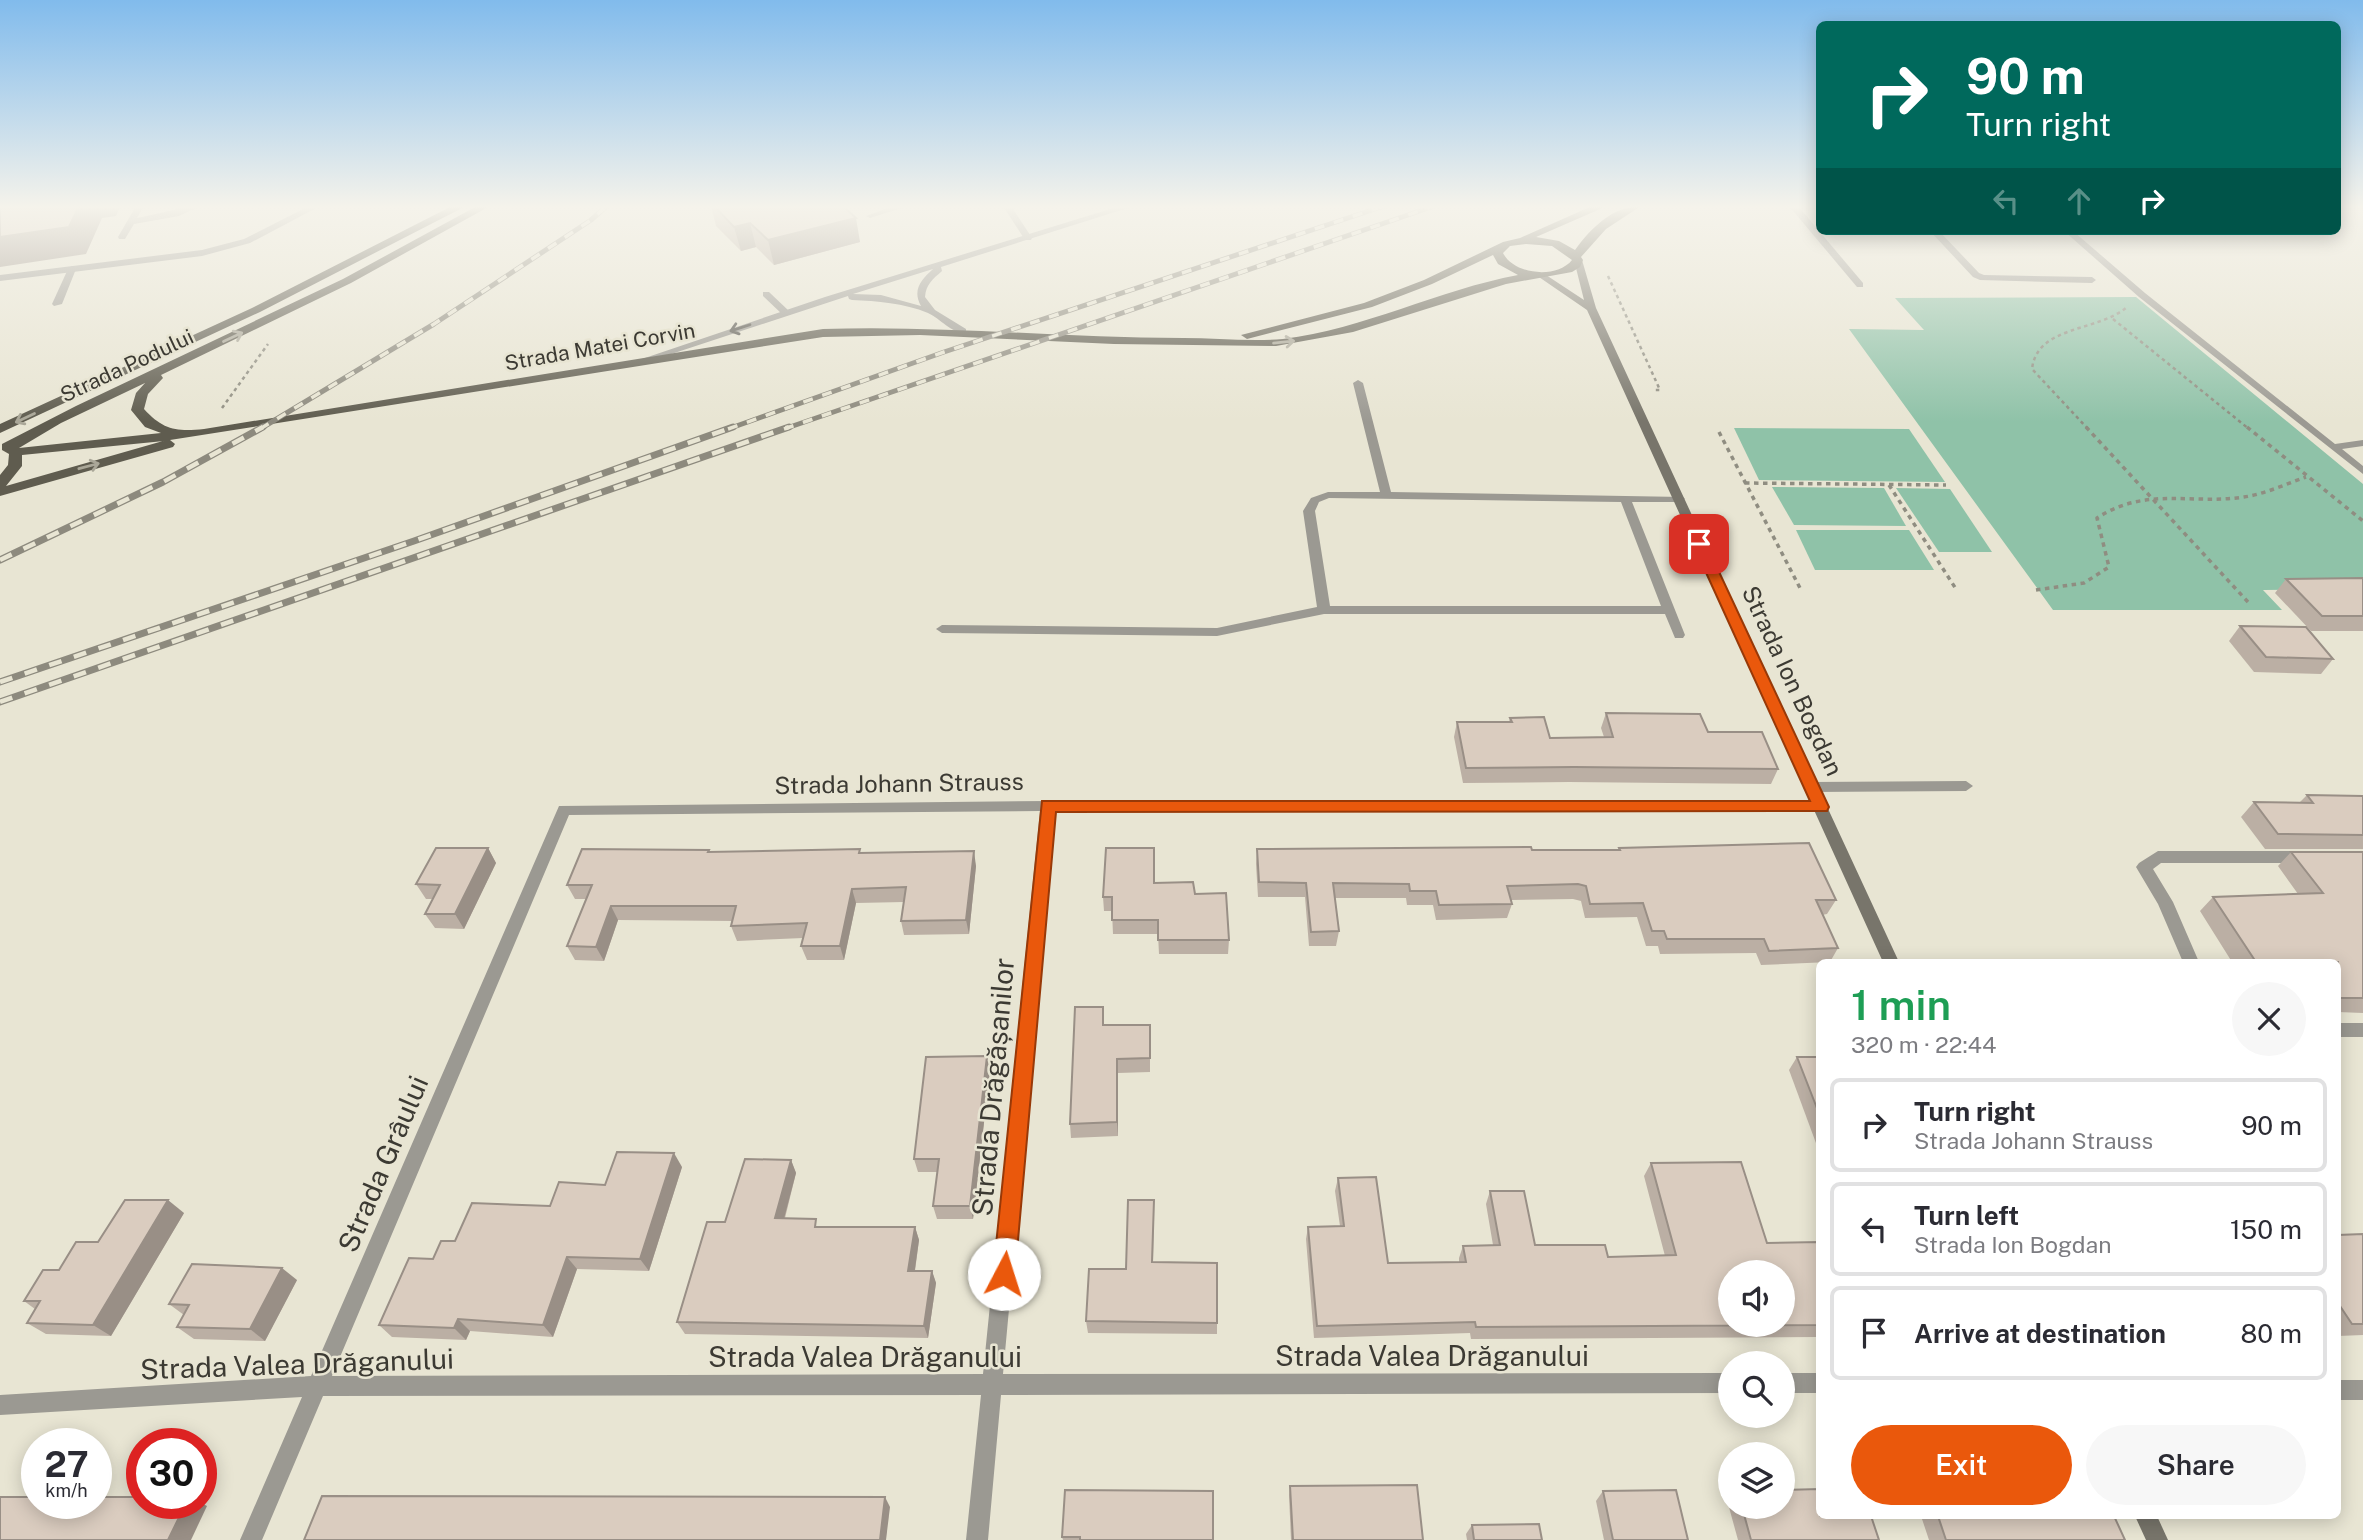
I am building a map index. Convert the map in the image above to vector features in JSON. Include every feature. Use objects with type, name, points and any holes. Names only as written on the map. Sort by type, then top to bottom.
[{"type":"main road","name":"Strada Podului","points":[[0,429],[319,278]]},
{"type":"main road","name":"Strada Podului","points":[[9,449],[40,429],[358,278]]},
{"type":"main road","name":"Strada Matei Corvin","points":[[1216,342],[1368,305],[1437,278]]},
{"type":"main road","name":"Strada Matei Corvin","points":[[204,433],[823,333],[884,329],[1154,342],[1260,344],[1303,339],[1486,285],[1523,278]]},
{"type":"main road","points":[[1543,278],[1591,308]]},
{"type":"main road","name":"Strada Ion Bogdan","points":[[1583,278],[1591,308],[1891,959]]},
{"type":"main road","points":[[171,367],[142,393],[137,410],[150,424],[176,435]]},
{"type":"main road","points":[[0,484],[15,466],[9,449],[204,433]]},
{"type":"main road","points":[[0,492],[204,433]]},
{"type":"main road","points":[[2147,1519],[2157,1540]]},
{"type":"street","points":[[57,304],[68,278]]},
{"type":"street","points":[[639,362],[899,278]]},
{"type":"street","points":[[928,278],[918,292],[929,311]]},
{"type":"street","points":[[1854,278],[1860,285]]},
{"type":"street","points":[[1983,278],[2092,279]]},
{"type":"street","points":[[2122,278],[2363,471]]},
{"type":"street","points":[[766,294],[786,313]]},
{"type":"street","points":[[828,299],[881,298],[929,311],[963,331]]},
{"type":"street","points":[[1358,383],[1386,496]]},
{"type":"street","points":[[2334,447],[2363,443]]},
{"type":"street","points":[[1324,610],[1309,511],[1315,500],[1328,495],[1679,499]]},
{"type":"street","points":[[1626,500],[1679,635]]},
{"type":"street","points":[[942,629],[1217,632],[1324,610],[1670,610]]},
{"type":"street","points":[[1812,787],[1966,786]]},
{"type":"street","name":"Strada Johann Strauss","points":[[565,810],[1048,806],[1821,807]]},
{"type":"street","name":"Strada Drăgășanilor","points":[[976,1540],[1048,806]]},
{"type":"street","name":"Strada Grâului","points":[[251,1540],[565,810]]},
{"type":"street","points":[[2190,959],[2165,902],[2144,867],[2158,857],[2322,858]]},
{"type":"street","points":[[2341,1030],[2363,1030]]},
{"type":"street","name":"Strada Valea Drăganului","points":[[0,1405],[318,1386],[1718,1383]]},
{"type":"street","points":[[1795,1383],[1816,1383]]},
{"type":"street","points":[[2341,1390],[2363,1390]]},
{"type":"path","points":[[1608,278],[1660,390],[1629,390]]},
{"type":"path","points":[[2142,295],[2113,319],[2052,338],[2037,348],[2031,358],[2032,369],[2248,602]]},
{"type":"path","points":[[2113,319],[2363,521]]},
{"type":"path","points":[[204,433],[269,342]]},
{"type":"path","points":[[1719,432],[1800,588]]},
{"type":"path","points":[[2036,590],[2071,587],[2094,581],[2109,567],[2110,552],[2096,528],[2098,519],[2108,509],[2152,498],[2243,497],[2306,477]]},
{"type":"path","points":[[1745,483],[1946,485]]},
{"type":"path","points":[[1888,484],[1956,589]]},
{"type":"green space","points":[[2136,297],[2363,484],[2363,589],[2263,590],[2282,610],[2053,610],[1849,329],[1924,330],[1895,298]]},
{"type":"green space","points":[[1734,428],[1909,429],[1945,482],[1759,480]]},
{"type":"green space","points":[[1772,487],[1884,488],[1906,526],[1794,525]]},
{"type":"green space","points":[[1896,488],[1950,489],[1992,552],[1939,552]]},
{"type":"green space","points":[[1796,530],[1909,530],[1934,570],[1815,570]]},
{"type":"building","points":[[2363,578],[2363,616],[2322,616],[2286,579]]},
{"type":"building","points":[[2240,626],[2306,627],[2333,659],[2266,657]]},
{"type":"building","points":[[1606,713],[1700,714],[1708,732],[1762,732],[1778,769],[1466,768],[1457,722],[1512,722],[1510,718],[1544,717],[1550,738],[1613,737]]},
{"type":"building","points":[[2307,795],[2363,796],[2363,835],[2278,834],[2254,802],[2313,803]]},
{"type":"building","points":[[1809,843],[1836,900],[1816,900],[1838,948],[1769,951],[1764,939],[1667,939],[1664,931],[1652,931],[1643,903],[1590,904],[1586,886],[1578,884],[1507,886],[1512,904],[1439,905],[1436,891],[1410,891],[1409,884],[1333,883],[1339,931],[1311,932],[1306,883],[1259,882],[1257,849],[1531,847],[1532,850],[1620,850],[1619,848]]},
{"type":"building","points":[[436,848],[488,848],[455,914],[425,914],[440,885],[416,884]]},
{"type":"building","points":[[1106,848],[1154,848],[1154,883],[1193,882],[1195,894],[1226,893],[1229,940],[1158,940],[1158,920],[1112,920],[1112,897],[1103,897]]},
{"type":"building","points":[[582,849],[709,850],[708,852],[860,849],[859,853],[974,851],[966,920],[901,921],[906,887],[852,889],[840,946],[801,946],[807,923],[731,926],[736,906],[611,906],[596,947],[567,946],[592,885],[567,885]]},
{"type":"building","points":[[2291,852],[2363,852],[2363,998],[2341,998],[2341,959],[2254,959],[2213,897],[2323,893]]},
{"type":"building","points":[[1075,1007],[1103,1007],[1103,1025],[1150,1025],[1150,1058],[1117,1059],[1117,1122],[1070,1124]]},
{"type":"building","points":[[987,1056],[970,1206],[933,1206],[939,1159],[914,1159],[926,1057]]},
{"type":"building","points":[[1797,1057],[1816,1057],[1816,1106]]},
{"type":"building","points":[[617,1152],[674,1153],[640,1259],[567,1257],[543,1325],[458,1319],[454,1328],[379,1325],[409,1258],[433,1259],[441,1241],[455,1241],[472,1203],[550,1206],[559,1182],[605,1185]]},
{"type":"building","points":[[745,1159],[791,1160],[775,1218],[816,1219],[815,1227],[915,1227],[908,1271],[932,1271],[924,1326],[677,1322],[707,1222],[725,1222]]},
{"type":"building","points":[[1741,1162],[1767,1243],[1816,1242],[1816,1325],[1795,1325],[1795,1260],[1718,1260],[1718,1326],[1476,1327],[1475,1322],[1317,1326],[1308,1227],[1344,1226],[1338,1178],[1376,1177],[1388,1263],[1466,1262],[1463,1246],[1500,1245],[1490,1191],[1524,1191],[1535,1245],[1605,1245],[1608,1257],[1676,1255],[1651,1163]]},
{"type":"building","points":[[125,1200],[168,1200],[93,1325],[27,1323],[40,1301],[24,1301],[43,1270],[59,1270],[76,1242],[98,1242]]},
{"type":"building","points":[[1128,1200],[1154,1200],[1152,1262],[1217,1263],[1217,1323],[1086,1321],[1089,1269],[1126,1269]]},
{"type":"building","points":[[2363,1234],[2363,1324],[2352,1324],[2341,1308],[2341,1235]]},
{"type":"building","points":[[192,1264],[282,1268],[250,1329],[177,1327],[189,1305],[169,1304]]},
{"type":"building","points":[[1417,1485],[1423,1540],[1293,1540],[1290,1486]]},
{"type":"building","points":[[1816,1489],[1816,1519],[1872,1519],[1879,1540],[1751,1540],[1745,1519],[1795,1519],[1795,1490]]},
{"type":"building","points":[[1065,1490],[1213,1491],[1213,1540],[1080,1540],[1080,1537],[1062,1537]]},
{"type":"building","points":[[1676,1490],[1688,1540],[1613,1540],[1603,1491]]},
{"type":"building","points":[[322,1496],[885,1497],[880,1540],[304,1540]]},
{"type":"building","points":[[0,1497],[21,1497],[21,1519],[112,1519],[112,1497],[126,1497],[126,1519],[178,1519],[168,1540],[0,1540]]},
{"type":"building","points":[[1939,1519],[2115,1519],[2125,1540],[1946,1540]]},
{"type":"building","points":[[1539,1524],[1542,1540],[1474,1540],[1472,1525]]},
{"type":"railway","points":[[260,429],[434,324],[504,278]]},
{"type":"railway","points":[[728,429],[944,352],[1167,278]]},
{"type":"railway","points":[[784,429],[1225,278]]},
{"type":"railway","points":[[0,560],[163,482],[263,427]]},
{"type":"railway","points":[[0,682],[414,541],[733,427]]},
{"type":"railway","points":[[0,702],[789,427]]},
{"type":"route","points":[[1004,1274],[1048,806],[1821,807],[1699,544]]}]
